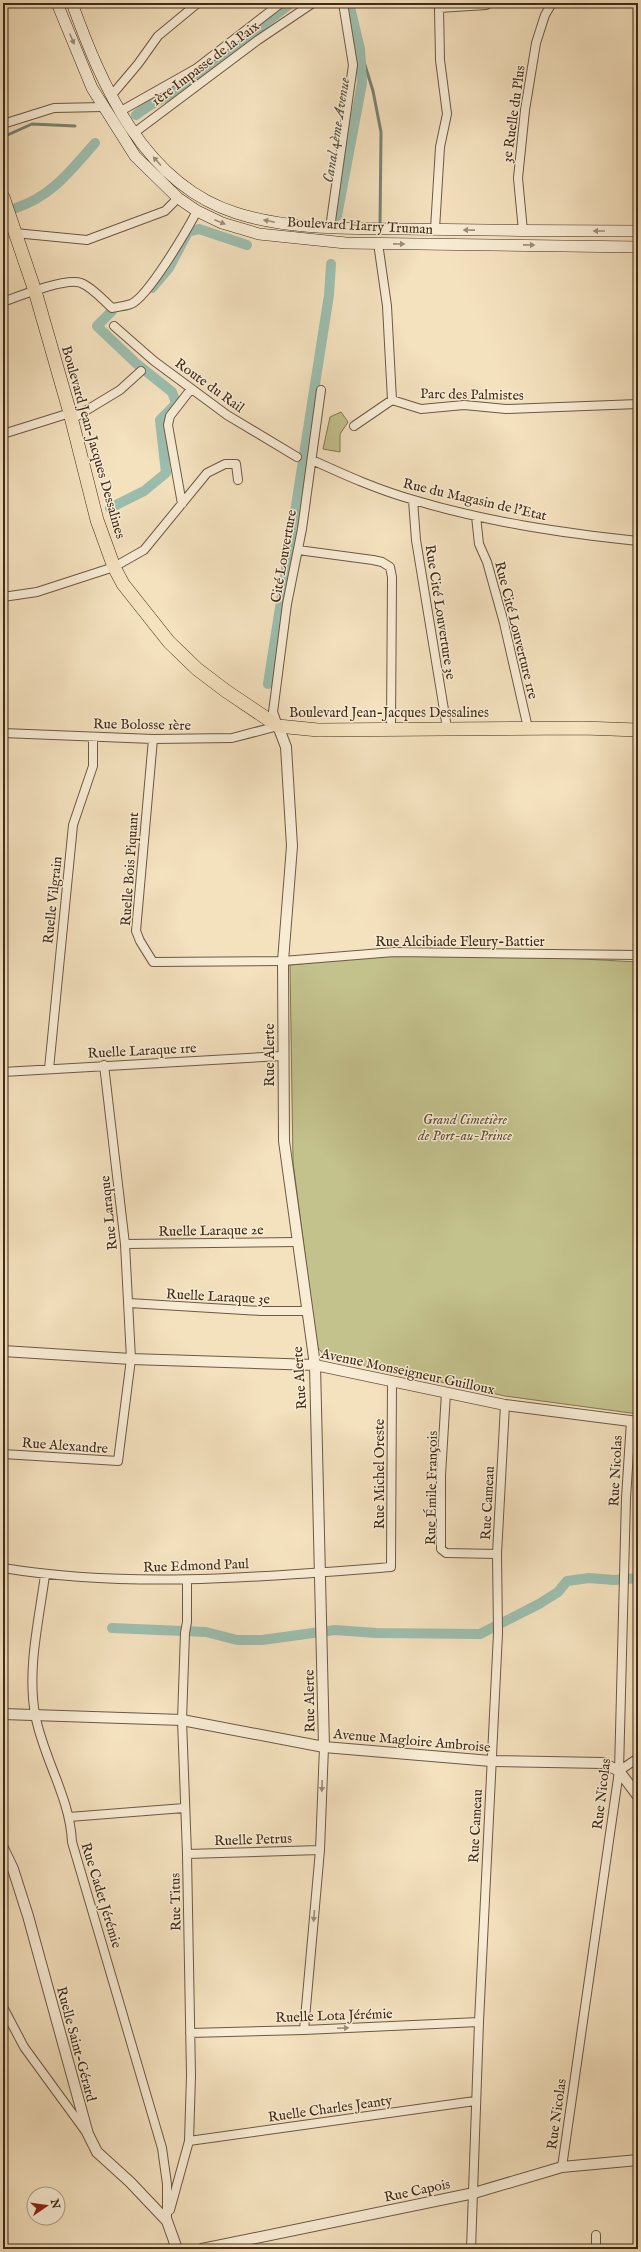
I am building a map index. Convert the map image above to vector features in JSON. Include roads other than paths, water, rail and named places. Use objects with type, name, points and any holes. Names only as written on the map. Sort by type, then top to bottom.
[{"type":"main road","name":"Boulevard Harry Truman","points":[[57,3],[92,88],[135,156],[178,198],[197,212],[222,223],[259,234],[308,240],[378,243],[638,247]]},
{"type":"main road","name":"Boulevard Harry Truman","points":[[72,3],[111,96],[119,112],[134,133],[168,173],[193,192],[213,204],[236,214],[275,222],[330,228],[638,231]]},
{"type":"main road","name":"Boulevard Jean-Jacques Dessalines","points":[[4,204],[35,291],[71,416],[91,501],[114,567],[123,584],[169,642],[197,669],[220,687],[278,726],[318,730],[391,728],[638,730]]},
{"type":"street","points":[[111,96],[138,64],[158,36],[198,3]]},
{"type":"street","points":[[119,112],[197,68],[280,3]]},
{"type":"street","name":"1ère Impasse de la Paix","points":[[134,133],[258,40],[313,3]]},
{"type":"street","points":[[330,228],[353,65],[343,3]]},
{"type":"street","points":[[435,229],[440,147],[447,114],[440,60],[439,8],[486,5],[489,3]]},
{"type":"street","name":"3e Ruelle du Plus","points":[[523,231],[518,178],[526,110],[536,43],[545,16],[552,3]]},
{"type":"street","points":[[3,124],[54,108],[103,107]]},
{"type":"street","points":[[15,233],[87,240],[165,211],[178,198]]},
{"type":"street","points":[[3,302],[62,282],[73,281],[81,283],[112,308],[131,304],[142,293],[172,254],[197,212]]},
{"type":"street","points":[[354,426],[392,400],[387,306],[378,243]]},
{"type":"street","name":"Route du Rail","points":[[114,326],[154,361],[227,415],[297,457]]},
{"type":"street","points":[[3,434],[71,416],[120,390],[141,372]]},
{"type":"street","points":[[182,504],[168,425],[170,416],[191,389]]},
{"type":"street","name":"Cité Louverture","points":[[278,726],[273,712],[288,604],[312,460],[321,390]]},
{"type":"street","name":"Parc des Palmistes","points":[[392,400],[421,409],[464,405],[506,409],[638,404]]},
{"type":"street","name":"Rue du Magasin de l'Etat","points":[[312,460],[364,483],[413,500],[476,516],[558,532],[638,541]]},
{"type":"street","points":[[3,598],[37,592],[114,567],[144,550],[207,473],[225,464],[236,464],[238,480]]},
{"type":"street","name":"Rue Cité Louverture 3e","points":[[413,500],[416,540],[447,728]]},
{"type":"street","name":"Rue Cité Louverture 1re","points":[[476,516],[479,544],[487,562],[504,623],[528,728]]},
{"type":"street","points":[[298,550],[373,560],[382,562],[390,567],[392,577],[391,728]]},
{"type":"street","name":"Rue Bolosse 1ère","points":[[3,733],[153,739],[232,738],[278,726]]},
{"type":"street","name":"Rue Alerte","points":[[278,726],[286,747],[292,846],[283,961],[282,1056],[284,1141],[296,1242],[314,1365],[324,1747],[320,1850],[304,2030]]},
{"type":"street","name":"Ruelle Vilgrain","points":[[50,1069],[73,825],[93,766],[93,737]]},
{"type":"street","name":"Ruelle Bois Piquant","points":[[153,739],[136,931],[140,941],[153,962],[283,961]]},
{"type":"street","name":"Rue Alcibiade Fleury-Battier","points":[[283,961],[394,952],[638,955]]},
{"type":"street","name":"Ruelle Laraque 1re","points":[[3,1072],[104,1065],[282,1056]]},
{"type":"street","name":"Rue Laraque","points":[[104,1065],[125,1244],[131,1359]]},
{"type":"street","name":"Ruelle Laraque 2e","points":[[125,1244],[296,1242]]},
{"type":"street","name":"Ruelle Laraque 3e","points":[[129,1304],[261,1311],[306,1311]]},
{"type":"street","name":"Avenue Monseigneur Guilloux","points":[[3,1351],[131,1359],[314,1365],[505,1405],[635,1422]]},
{"type":"street","name":"Rue Alexandre","points":[[3,1454],[118,1461],[131,1359]]},
{"type":"street","name":"Rue Michel Oreste","points":[[391,1567],[392,1381]]},
{"type":"street","name":"Rue Émile François","points":[[446,1393],[441,1475],[441,1549],[446,1553],[497,1554]]},
{"type":"street","name":"Rue Cameau","points":[[471,2249],[474,2192],[478,2022],[498,1634],[497,1554],[505,1405]]},
{"type":"street","name":"Rue Nicolas","points":[[562,2167],[619,1771],[626,1498],[635,1422]]},
{"type":"street","name":"Rue Edmond Paul","points":[[3,1568],[45,1575],[140,1581],[187,1580],[391,1567]]},
{"type":"street","name":"Rue Cadet Jérémie","points":[[45,1575],[36,1640],[33,1692],[35,1715],[69,1817],[72,1842],[162,2148],[167,2184],[167,2221]]},
{"type":"street","name":"Rue Titus","points":[[167,2221],[189,2141],[190,2033],[187,1854],[184,1808],[182,1720],[185,1633],[187,1622],[187,1580]]},
{"type":"street","name":"Avenue Magloire Ambroise","points":[[3,1714],[182,1720],[324,1747],[491,1762],[603,1763],[619,1771],[638,1796]]},
{"type":"street","points":[[619,1771],[638,1758]]},
{"type":"street","points":[[69,1817],[184,1808]]},
{"type":"street","name":"Ruelle Saint-Gérard","points":[[3,1848],[13,1869],[28,1916],[88,2134],[98,2152],[130,2182],[167,2221]]},
{"type":"street","name":"Ruelle Petrus","points":[[187,1854],[320,1850]]},
{"type":"street","points":[[3,2007],[24,2047],[88,2134]]},
{"type":"street","name":"Ruelle Lota Jérémie","points":[[190,2033],[304,2030],[478,2022]]},
{"type":"street","name":"Ruelle Charles Jeanty","points":[[189,2141],[475,2101]]},
{"type":"street","name":"Rue Capois","points":[[202,2249],[474,2192],[562,2167],[638,2160]]},
{"type":"street","points":[[167,2221],[177,2249]]},
{"type":"street","points":[[596,2235],[596,2249]]},
{"type":"waterway","name":"Canal 4ème Avenue","points":[[136,115],[147,107],[181,88],[291,3]]},
{"type":"waterway","name":"Canal 4ème Avenue","points":[[337,216],[362,83],[360,49],[349,3]]},
{"type":"waterway","points":[[360,49],[373,91],[381,132],[380,226]]},
{"type":"waterway","points":[[3,137],[32,124],[75,126]]},
{"type":"waterway","points":[[16,208],[40,197],[60,182],[95,143]]},
{"type":"waterway","points":[[152,288],[169,268],[188,232],[199,229],[247,245]]},
{"type":"waterway","points":[[268,684],[329,295],[331,264]]},
{"type":"waterway","points":[[110,508],[144,491],[166,473],[160,420],[175,405],[172,392],[137,364],[97,326],[112,311]]},
{"type":"waterway","points":[[112,1628],[206,1632],[237,1640],[262,1640],[335,1630],[376,1633],[480,1634],[539,1604],[558,1592],[567,1581],[589,1578],[614,1580],[638,1578]]},
{"type":"park label","name":"Grand Cimetière de Port-au-Prince","points":[[465,1128]]}]
